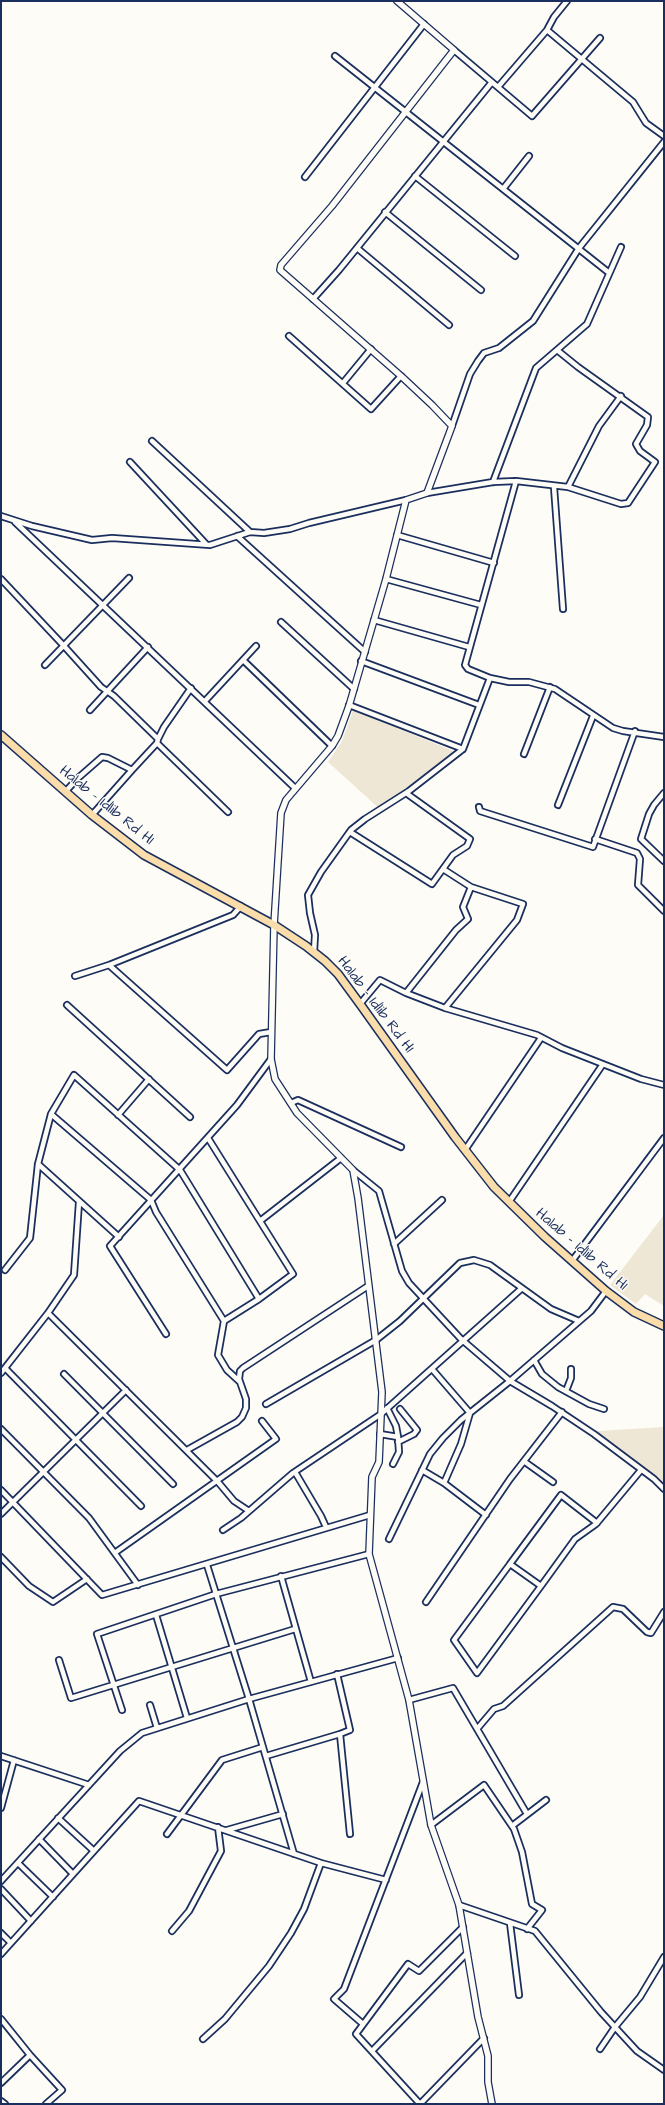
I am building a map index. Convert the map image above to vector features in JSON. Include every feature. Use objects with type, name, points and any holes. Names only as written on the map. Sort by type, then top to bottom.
[{"type":"highway","name":"Halab - Idlib Rd H1","points":[[1,735],[92,815],[144,855],[241,906],[274,925],[314,952],[338,974],[465,1150],[494,1187],[606,1291],[634,1312],[664,1326]]},
{"type":"street","points":[[397,1],[532,116],[600,38]]},
{"type":"street","points":[[498,87],[547,30],[567,1]]},
{"type":"street","points":[[305,177],[376,88],[424,24]]},
{"type":"street","points":[[547,30],[633,102],[646,123],[664,136]]},
{"type":"street","points":[[452,426],[432,404],[280,270],[281,265],[332,206],[454,50]]},
{"type":"street","points":[[335,56],[608,272]]},
{"type":"street","points":[[313,299],[492,82]]},
{"type":"street","points":[[427,493],[470,374],[478,361],[484,353],[499,348],[533,321],[579,248],[664,142]]},
{"type":"street","points":[[503,189],[529,156]]},
{"type":"street","points":[[415,176],[515,256]]},
{"type":"street","points":[[385,212],[481,290]]},
{"type":"street","points":[[493,482],[536,368],[587,324],[620,247]]},
{"type":"street","points":[[356,248],[449,325]]},
{"type":"street","points":[[289,336],[344,383],[371,409],[401,376]]},
{"type":"street","points":[[344,383],[371,350]]},
{"type":"street","points":[[1,516],[14,521],[92,540],[112,538],[210,545],[250,532],[264,533],[290,529],[308,523],[406,500],[427,493],[493,482],[516,481],[554,487],[568,487],[621,504],[628,503],[655,462],[640,450],[636,444],[647,426],[648,417],[621,396],[578,368],[558,350]]},
{"type":"street","points":[[568,487],[599,426],[621,396]]},
{"type":"street","points":[[152,441],[250,532]]},
{"type":"street","points":[[130,462],[206,544]]},
{"type":"street","points":[[516,481],[465,665],[468,669],[490,678],[550,687],[612,728],[664,737]]},
{"type":"street","points":[[554,487],[563,609]]},
{"type":"street","points":[[406,500],[386,579],[349,705],[332,746],[295,788],[286,800],[281,813],[274,925],[271,1032],[271,1059],[275,1078],[297,1113],[353,1170],[379,1190],[402,1272],[409,1283],[463,1341],[510,1381],[562,1412],[642,1470],[664,1489]]},
{"type":"street","points":[[14,521],[295,788]]},
{"type":"street","points":[[397,535],[494,563]]},
{"type":"street","points":[[237,536],[365,652]]},
{"type":"street","points":[[45,666],[129,578]]},
{"type":"street","points":[[1,579],[101,688],[114,696],[228,812]]},
{"type":"street","points":[[386,579],[481,605]]},
{"type":"street","points":[[374,620],[469,647]]},
{"type":"street","points":[[282,622],[354,689]]},
{"type":"street","points":[[205,701],[256,646]]},
{"type":"street","points":[[90,710],[148,647]]},
{"type":"street","points":[[243,660],[332,746]]},
{"type":"street","points":[[361,661],[479,705]]},
{"type":"street","points":[[314,952],[315,934],[309,904],[309,891],[350,832],[365,819],[406,793],[463,749],[490,678]]},
{"type":"street","points":[[524,754],[550,687]]},
{"type":"street","points":[[92,815],[158,741],[164,727],[191,688]]},
{"type":"street","points":[[349,705],[463,749]]},
{"type":"street","points":[[558,805],[592,716]]},
{"type":"street","points":[[479,807],[480,811],[593,847],[635,732]]},
{"type":"street","points":[[66,792],[78,778],[102,757],[108,758],[132,770]]},
{"type":"street","points":[[350,832],[432,884],[453,855],[466,846],[470,839],[406,793]]},
{"type":"street","points":[[664,793],[654,804],[649,814],[642,839],[664,861]]},
{"type":"street","points":[[595,839],[637,853],[640,859],[638,885],[664,911]]},
{"type":"street","points":[[443,869],[471,887],[523,904],[517,920],[445,1008]]},
{"type":"street","points":[[406,993],[456,930],[468,919],[463,906],[471,887]]},
{"type":"street","points":[[75,976],[109,965],[233,915],[241,906]]},
{"type":"street","points":[[109,965],[227,1070],[259,1034],[271,1032]]},
{"type":"street","points":[[360,1004],[380,980],[406,993],[445,1008],[541,1038],[641,1079],[664,1085]]},
{"type":"street","points":[[67,1005],[190,1117]]},
{"type":"street","points":[[465,1150],[541,1038]]},
{"type":"street","points":[[166,1334],[110,1246],[237,1105],[271,1059]]},
{"type":"street","points":[[509,1202],[603,1064]]},
{"type":"street","points":[[4,1270],[30,1238],[38,1164],[51,1114],[74,1075],[180,1170],[259,1299]]},
{"type":"street","points":[[118,1115],[149,1079]]},
{"type":"street","points":[[290,1103],[298,1100],[401,1147]]},
{"type":"street","points":[[51,1114],[151,1200],[156,1212],[224,1321],[218,1354],[227,1370],[239,1381],[246,1399],[246,1408],[242,1417],[237,1422],[186,1450]]},
{"type":"street","points":[[208,1138],[293,1274],[259,1299],[224,1321]]},
{"type":"street","points":[[572,1261],[664,1138]]},
{"type":"street","points":[[260,1221],[341,1158]]},
{"type":"street","points":[[38,1164],[119,1237]]},
{"type":"street","points":[[353,1170],[358,1198],[382,1392],[379,1462],[372,1477],[369,1554],[409,1700],[431,1825],[459,1905],[478,2017],[488,2056],[488,2082],[492,2104]]},
{"type":"street","points":[[394,1244],[442,1200]]},
{"type":"street","points":[[1,1373],[48,1313],[74,1275],[79,1202]]},
{"type":"street","points":[[266,1404],[376,1340],[400,1321],[460,1263],[474,1260],[490,1265],[521,1289],[551,1309],[579,1321]]},
{"type":"street","points":[[239,1381],[240,1371],[243,1368],[368,1286]]},
{"type":"street","points":[[223,1530],[249,1511],[295,1472],[381,1414],[521,1289]]},
{"type":"street","points":[[389,1539],[430,1454],[443,1438],[470,1412],[510,1381],[591,1311],[606,1291]]},
{"type":"street","points":[[48,1313],[218,1482],[234,1500],[249,1511]]},
{"type":"street","points":[[534,1360],[542,1374],[558,1387],[604,1409]]},
{"type":"street","points":[[5,1368],[141,1506]]},
{"type":"street","points":[[432,1369],[470,1412]]},
{"type":"street","points":[[566,1391],[571,1378],[571,1369]]},
{"type":"street","points":[[64,1374],[173,1484]]},
{"type":"street","points":[[1,1514],[126,1390]]},
{"type":"street","points":[[387,1408],[396,1426],[398,1437],[399,1452],[393,1464]]},
{"type":"street","points":[[398,1442],[414,1434],[417,1430],[400,1409]]},
{"type":"street","points":[[444,1483],[461,1444],[470,1412]]},
{"type":"street","points":[[426,1602],[510,1479],[525,1462],[562,1412]]},
{"type":"street","points":[[116,1552],[218,1482],[276,1439],[262,1421]]},
{"type":"street","points":[[1,1429],[89,1518],[116,1552],[138,1585]]},
{"type":"street","points":[[380,1434],[398,1437]]},
{"type":"street","points":[[525,1462],[553,1482]]},
{"type":"street","points":[[422,1470],[444,1483],[486,1515]]},
{"type":"street","points":[[597,1523],[561,1495],[454,1640],[477,1673],[575,1539],[597,1523],[642,1470]]},
{"type":"street","points":[[295,1472],[321,1516],[326,1528]]},
{"type":"street","points":[[1,1490],[102,1595],[370,1515]]},
{"type":"street","points":[[122,1710],[97,1634],[216,1594],[369,1554]]},
{"type":"street","points":[[1,1557],[28,1586],[53,1602],[87,1579]]},
{"type":"street","points":[[207,1564],[249,1699],[294,1854]]},
{"type":"street","points":[[510,1564],[541,1586]]},
{"type":"street","points":[[281,1576],[311,1682]]},
{"type":"street","points":[[477,1729],[494,1709],[503,1706],[613,1607],[616,1606],[623,1609],[651,1633],[664,1612]]},
{"type":"street","points":[[156,1614],[187,1718]]},
{"type":"street","points":[[59,1660],[71,1698],[295,1629]]},
{"type":"street","points":[[1,1881],[89,1784],[126,1746],[142,1732],[249,1699],[398,1658]]},
{"type":"street","points":[[266,1756],[350,1730],[337,1674]]},
{"type":"street","points":[[409,1700],[453,1688],[528,1814]]},
{"type":"street","points":[[150,1704],[157,1728]]},
{"type":"street","points":[[340,1734],[350,1834]]},
{"type":"street","points":[[167,1834],[222,1760],[263,1747]]},
{"type":"street","points":[[1,1756],[89,1784]]},
{"type":"street","points":[[1,1808],[14,1760]]},
{"type":"street","points":[[363,2024],[334,1999],[344,1989],[423,1782]]},
{"type":"street","points":[[431,1825],[484,1785],[512,1826],[522,1852],[532,1904],[542,1910],[527,1929]]},
{"type":"street","points":[[512,1826],[546,1800]]},
{"type":"street","points":[[1,1954],[139,1801],[321,1863],[386,1880]]},
{"type":"street","points":[[227,1830],[283,1814]]},
{"type":"street","points":[[58,1818],[94,1851]]},
{"type":"street","points":[[172,1931],[189,1911],[221,1852],[218,1827]]},
{"type":"street","points":[[39,1839],[73,1874]]},
{"type":"street","points":[[18,1863],[53,1897]]},
{"type":"street","points":[[203,2039],[225,2018],[270,1966],[304,1909],[321,1863]]},
{"type":"street","points":[[1,1889],[31,1921]]},
{"type":"street","points":[[459,1905],[535,1931],[615,2027],[637,2051],[664,2070]]},
{"type":"street","points":[[510,1922],[519,1995]]},
{"type":"street","points":[[462,1927],[419,1971],[408,1964],[356,2034],[420,2104],[484,2038]]},
{"type":"street","points":[[1,1934],[11,1943]]},
{"type":"street","points":[[372,2051],[467,1953]]},
{"type":"street","points":[[600,2049],[615,2027],[640,1997],[664,1957]]},
{"type":"street","points":[[1,2019],[30,2055],[62,2090],[46,2104]]},
{"type":"street","points":[[1,2083],[30,2055]]},
{"type":"street","points":[[1,2100],[5,2104]]},
{"type":"shaded area","points":[[353,710],[463,755],[382,811],[328,762],[342,741]]},
{"type":"shaded area","points":[[664,1215],[664,1306],[645,1294],[636,1304],[610,1285]]},
{"type":"shaded area","points":[[664,1427],[664,1485],[598,1436],[598,1431]]}]
